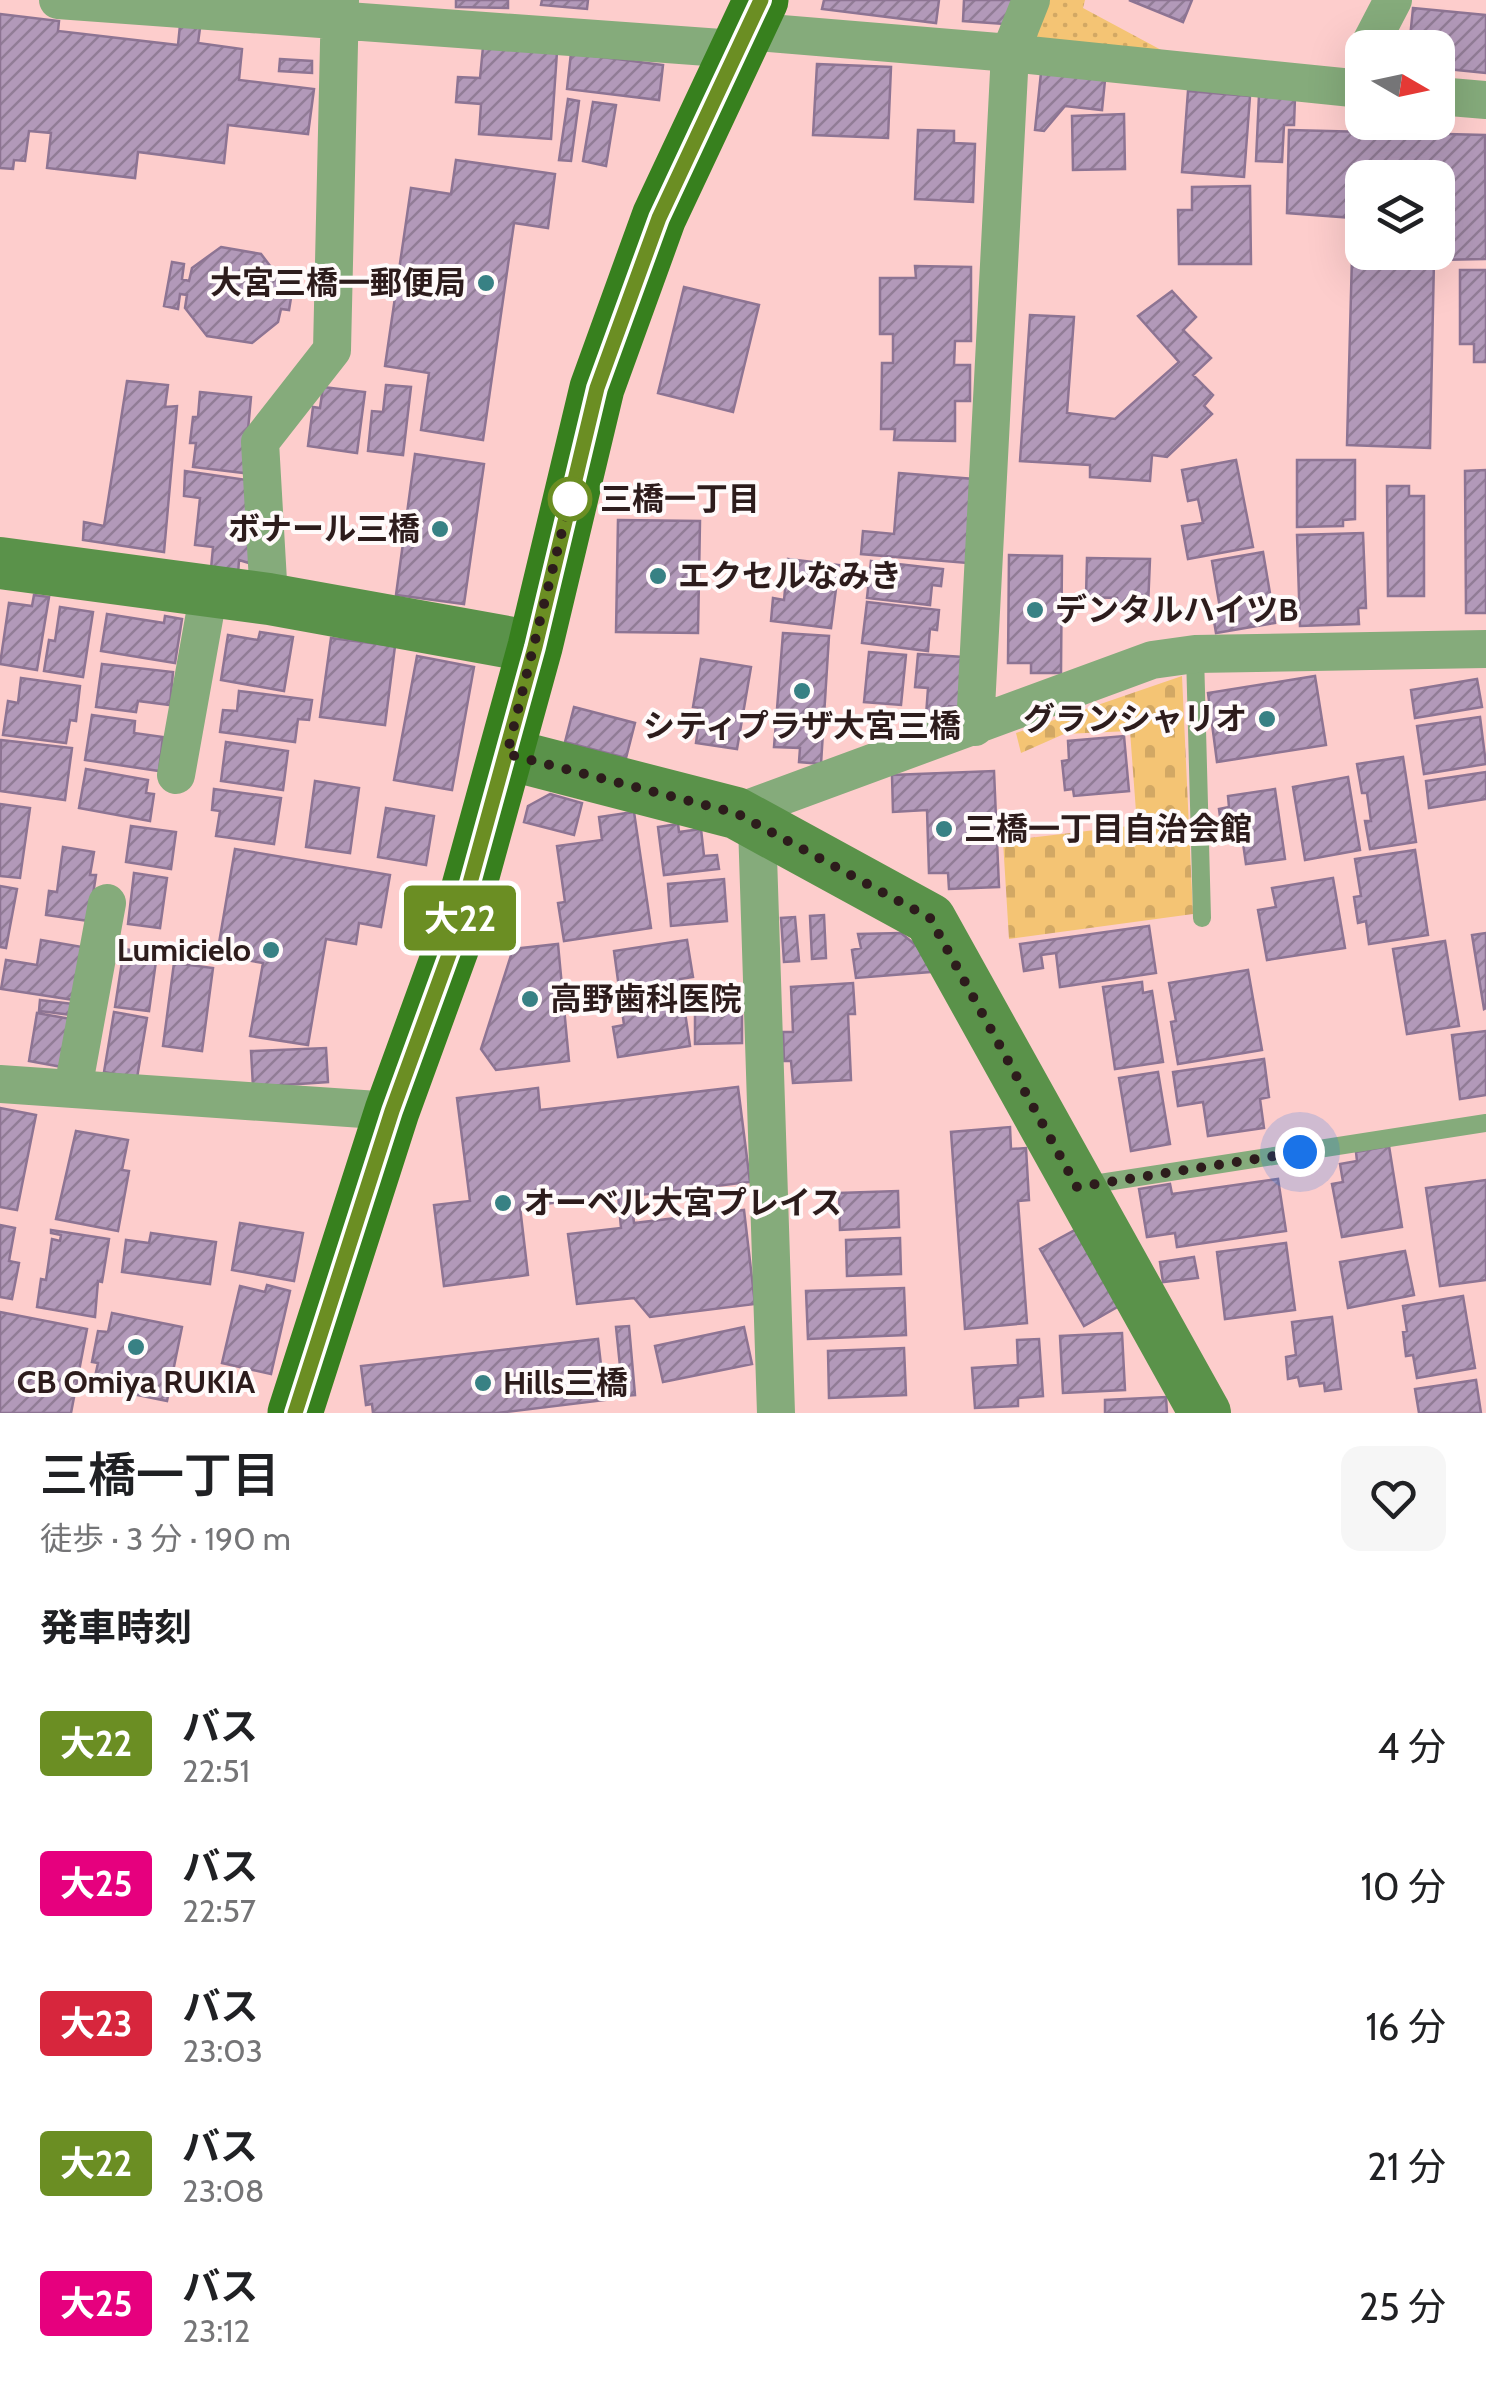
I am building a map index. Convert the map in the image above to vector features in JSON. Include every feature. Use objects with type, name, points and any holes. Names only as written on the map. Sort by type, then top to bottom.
[{"type":"main road","points":[[294,1413],[392,1111],[454,941],[535,647],[597,388],[659,218],[748,27]]},
{"type":"street","points":[[58,0],[748,27],[1010,53],[1345,77]]},
{"type":"street","points":[[975,727],[1010,53],[1030,0]]},
{"type":"street","points":[[1377,30],[1393,0]]},
{"type":"street","points":[[268,599],[260,442],[332,350],[340,10]]},
{"type":"street","points":[[1455,97],[1486,100]]},
{"type":"street","points":[[0,563],[268,599],[535,647]]},
{"type":"street","points":[[176,775],[208,591]]},
{"type":"street","points":[[747,819],[1152,660],[1195,654],[1486,649]]},
{"type":"street","points":[[507,754],[747,819],[930,918],[1205,1413]]},
{"type":"street","points":[[747,819],[776,1413]]},
{"type":"street","points":[[73,1089],[108,903]]},
{"type":"street","points":[[0,1084],[392,1111]]},
{"type":"lane","points":[[1195,654],[1202,918]]},
{"type":"lane","points":[[1077,1187],[1486,1123]]},
{"type":"green space","points":[[1043,0],[1085,0],[1083,8],[1178,59],[1028,42]]},
{"type":"green space","points":[[1182,676],[1193,914],[1009,939],[1003,841],[1137,825],[1130,731],[1064,734],[1021,753],[1016,733]]},
{"type":"building","points":[[456,0],[508,0],[508,8],[456,7]]},
{"type":"building","points":[[542,0],[588,0],[587,9],[541,5]]},
{"type":"building","points":[[824,0],[939,0],[936,23],[822,9]]},
{"type":"building","points":[[964,0],[1013,0],[1004,24],[963,21]]},
{"type":"building","points":[[1129,0],[1192,0],[1183,22]]},
{"type":"building","points":[[1413,8],[1486,15],[1486,73],[1455,70],[1455,30],[1411,30]]},
{"type":"building","points":[[0,14],[59,21],[58,31],[178,45],[180,25],[200,28],[198,43],[242,49],[239,80],[314,89],[308,134],[228,125],[224,163],[138,152],[135,178],[47,168],[51,133],[29,131],[25,161],[14,160],[13,169],[0,168]]},
{"type":"building","points":[[483,47],[557,52],[551,139],[479,134],[481,104],[456,102],[458,77],[480,78]]},
{"type":"building","points":[[571,53],[663,65],[659,100],[567,89]]},
{"type":"building","points":[[280,59],[312,61],[312,73],[279,71]]},
{"type":"building","points":[[817,64],[891,67],[888,138],[813,135]]},
{"type":"building","points":[[1041,73],[1105,80],[1102,110],[1065,106],[1044,131],[1035,130]]},
{"type":"building","points":[[1188,91],[1250,96],[1244,177],[1182,172]]},
{"type":"building","points":[[1259,95],[1295,97],[1294,125],[1284,125],[1282,162],[1256,161]]},
{"type":"building","points":[[568,99],[579,101],[571,161],[559,160]]},
{"type":"building","points":[[593,102],[616,105],[606,166],[583,161]]},
{"type":"building","points":[[1124,114],[1125,169],[1073,170],[1072,116]]},
{"type":"building","points":[[918,130],[954,131],[954,143],[975,144],[973,202],[915,199]]},
{"type":"building","points":[[1289,130],[1345,131],[1345,140],[1455,140],[1455,134],[1485,135],[1486,259],[1455,260],[1455,160],[1345,160],[1345,217],[1287,213]]},
{"type":"building","points":[[456,160],[555,174],[548,228],[514,223],[483,440],[421,430],[429,373],[385,366],[411,188],[451,194]]},
{"type":"building","points":[[1250,186],[1251,264],[1179,264],[1178,210],[1192,210],[1192,187]]},
{"type":"building","points":[[221,247],[261,254],[284,284],[282,298],[291,298],[289,310],[281,309],[278,322],[252,343],[207,336],[185,308],[187,295],[180,294],[178,309],[164,306],[172,262],[184,264],[182,279],[189,281],[192,268]]},
{"type":"building","points":[[915,266],[971,267],[971,341],[955,341],[954,365],[970,365],[970,401],[955,401],[955,441],[894,440],[895,429],[881,429],[882,363],[893,363],[893,334],[880,334],[880,278],[916,278]]},
{"type":"building","points":[[1352,270],[1434,270],[1430,448],[1347,445]]},
{"type":"building","points":[[1460,270],[1486,270],[1486,362],[1474,362],[1474,344],[1460,344]]},
{"type":"building","points":[[684,287],[759,305],[733,412],[658,393]]},
{"type":"building","points":[[1172,291],[1196,317],[1183,330],[1211,358],[1193,375],[1213,395],[1204,406],[1212,414],[1167,457],[1152,455],[1150,481],[1090,477],[1090,465],[1020,461],[1030,315],[1074,317],[1067,413],[1115,419],[1179,362],[1138,316]]},
{"type":"building","points":[[127,381],[168,385],[165,407],[177,406],[164,552],[83,540],[84,522],[104,526]]},
{"type":"building","points":[[386,385],[411,387],[403,455],[368,451],[372,411],[383,412]]},
{"type":"building","points":[[323,387],[365,392],[357,453],[308,446],[313,407],[320,408]]},
{"type":"building","points":[[200,392],[251,397],[244,473],[193,467],[196,443],[190,443]]},
{"type":"building","name":"ボナール三橋","points":[[415,454],[484,464],[464,604],[396,595]]},
{"type":"building","points":[[1236,460],[1253,547],[1188,559],[1182,526],[1203,523],[1198,499],[1188,501],[1182,470]]},
{"type":"building","points":[[1297,460],[1355,460],[1355,519],[1343,520],[1343,526],[1297,527]]},
{"type":"building","points":[[1486,470],[1486,613],[1466,613],[1465,471]]},
{"type":"building","points":[[185,471],[247,480],[252,564],[239,560],[238,575],[211,569],[213,547],[195,545],[200,498],[184,496]]},
{"type":"building","points":[[899,473],[974,479],[967,563],[861,554],[863,531],[894,534]]},
{"type":"building","points":[[1387,486],[1409,486],[1409,496],[1424,496],[1424,596],[1388,596]]},
{"type":"building","name":"エクセルなみき","points":[[618,520],[700,521],[698,633],[616,632]]},
{"type":"building","points":[[1363,533],[1366,608],[1358,608],[1359,624],[1300,626],[1297,535]]},
{"type":"building","points":[[1263,552],[1275,623],[1216,633],[1212,609],[1220,608],[1212,561]]},
{"type":"building","name":"デンタルハイツB","points":[[1009,555],[1062,556],[1061,673],[1031,673],[1031,663],[1008,663]]},
{"type":"building","points":[[1087,558],[1150,559],[1148,607],[1117,606],[1117,598],[1086,597]]},
{"type":"building","points":[[788,559],[839,565],[831,628],[771,621],[773,598],[784,600]]},
{"type":"building","points":[[871,561],[943,569],[941,586],[932,585],[930,605],[867,598]]},
{"type":"building","points":[[34,595],[49,597],[37,670],[0,664],[9,603],[32,606]]},
{"type":"building","points":[[867,602],[939,610],[937,630],[930,629],[928,651],[862,643]]},
{"type":"building","points":[[60,607],[93,612],[83,677],[44,671],[49,640],[55,641]]},
{"type":"building","points":[[107,614],[164,623],[165,616],[182,619],[175,663],[101,651]]},
{"type":"building","points":[[260,632],[293,637],[284,691],[221,680],[228,635],[258,640]]},
{"type":"building","name":"シティプラザ大宮三橋","points":[[783,633],[829,636],[821,764],[799,762],[800,748],[774,747]]},
{"type":"building","points":[[331,638],[395,646],[385,725],[320,717]]},
{"type":"building","points":[[869,652],[906,655],[901,705],[864,702]]},
{"type":"building","points":[[918,654],[963,657],[959,707],[949,706],[947,718],[926,716],[928,688],[915,687]]},
{"type":"building","points":[[417,656],[474,667],[452,790],[394,780]]},
{"type":"building","points":[[701,659],[751,667],[737,749],[696,743],[701,708],[693,707]]},
{"type":"building","points":[[102,664],[173,672],[170,705],[138,701],[136,712],[96,707]]},
{"type":"building","name":"グランシャリオ","points":[[1315,676],[1326,745],[1217,762],[1208,693]]},
{"type":"building","points":[[21,678],[80,686],[76,721],[70,720],[66,743],[3,735],[8,701],[18,703]]},
{"type":"building","points":[[1477,679],[1482,707],[1415,718],[1411,690]]},
{"type":"building","points":[[239,691],[312,700],[309,720],[298,719],[295,742],[220,732],[223,710],[237,711]]},
{"type":"building","points":[[574,707],[635,723],[626,758],[565,742]]},
{"type":"building","points":[[92,715],[135,721],[134,733],[163,737],[159,771],[85,760]]},
{"type":"building","points":[[1480,717],[1486,764],[1424,774],[1417,726]]},
{"type":"building","points":[[1124,736],[1129,791],[1074,796],[1073,789],[1065,790],[1062,761],[1069,760],[1068,741]]},
{"type":"building","points":[[1,740],[72,748],[65,800],[0,791]]},
{"type":"building","points":[[226,742],[288,751],[283,790],[221,781]]},
{"type":"building","points":[[1403,757],[1416,842],[1370,849],[1365,821],[1371,821],[1367,793],[1362,793],[1357,764]]},
{"type":"building","points":[[86,769],[148,780],[146,793],[154,794],[150,821],[79,808]]},
{"type":"building","points":[[994,771],[999,887],[949,889],[948,873],[929,873],[927,810],[893,812],[892,775]]},
{"type":"building","points":[[1486,772],[1486,799],[1429,808],[1426,781]]},
{"type":"building","points":[[1348,777],[1360,850],[1305,860],[1293,787]]},
{"type":"building","points":[[315,781],[359,788],[350,853],[306,847]]},
{"type":"building","points":[[214,789],[281,798],[274,844],[216,836],[220,811],[212,810]]},
{"type":"building","points":[[1275,789],[1285,859],[1246,864],[1242,836],[1223,839],[1219,809],[1229,807],[1228,796]]},
{"type":"building","points":[[550,794],[582,803],[574,835],[524,822],[528,806]]},
{"type":"building","points":[[0,804],[30,808],[20,878],[0,876]]},
{"type":"building","points":[[386,808],[434,816],[426,865],[378,857]]},
{"type":"building","points":[[634,812],[651,928],[564,941],[558,903],[565,902],[557,846],[602,840],[599,817]]},
{"type":"building","points":[[678,824],[679,832],[701,829],[704,856],[717,855],[719,869],[664,875],[658,827]]},
{"type":"building","points":[[131,826],[176,832],[171,869],[126,862]]},
{"type":"building","points":[[63,847],[94,852],[90,875],[96,875],[89,921],[46,915],[49,891],[57,892]]},
{"type":"building","name":"Lumicielo","points":[[235,849],[390,875],[381,927],[359,923],[356,944],[326,939],[308,1045],[250,1036],[263,963],[217,955]]},
{"type":"building","points":[[1415,850],[1428,935],[1369,944],[1366,921],[1358,923],[1354,897],[1361,896],[1355,859]]},
{"type":"building","points":[[134,873],[167,878],[160,928],[128,924]]},
{"type":"building","points":[[1333,878],[1345,948],[1267,960],[1258,910],[1276,907],[1272,888]]},
{"type":"building","points":[[724,879],[727,921],[671,926],[668,884]]},
{"type":"building","points":[[0,886],[17,889],[6,948],[0,947]]},
{"type":"building","points":[[824,915],[826,958],[812,959],[810,916]]},
{"type":"building","points":[[795,917],[799,961],[784,962],[781,918]]},
{"type":"building","points":[[1149,926],[1156,973],[1060,987],[1056,953],[1041,955],[1043,968],[1024,971],[1020,944]]},
{"type":"building","points":[[901,933],[929,956],[930,972],[856,978],[852,950],[861,948],[858,934]]},
{"type":"building","points":[[1486,933],[1486,1008],[1484,1009],[1472,935]]},
{"type":"building","points":[[41,940],[82,947],[74,1000],[1,989],[6,960],[37,965]]},
{"type":"building","points":[[687,940],[693,977],[680,979],[690,1046],[618,1057],[613,1027],[624,1025],[614,951]]},
{"type":"building","points":[[1445,941],[1459,1026],[1407,1034],[1393,949]]},
{"type":"building","name":"高野歯科医院","points":[[558,944],[569,1061],[496,1070],[481,1049],[513,949]]},
{"type":"building","points":[[124,949],[157,954],[149,1011],[115,1007]]},
{"type":"building","points":[[174,963],[213,968],[202,1051],[163,1046]]},
{"type":"building","points":[[1248,970],[1262,1050],[1178,1064],[1169,983]]},
{"type":"building","points":[[1142,982],[1143,993],[1152,991],[1163,1062],[1115,1069],[1103,987]]},
{"type":"building","points":[[853,983],[855,1014],[848,1014],[851,1080],[793,1083],[791,1061],[784,1061],[783,1032],[793,1032],[791,987]]},
{"type":"building","points":[[40,1000],[74,1004],[72,1015],[39,1011]]},
{"type":"building","points":[[742,1004],[742,1043],[695,1044],[695,1005]]},
{"type":"building","points":[[114,1012],[147,1018],[137,1078],[104,1072]]},
{"type":"building","points":[[37,1013],[71,1019],[62,1067],[29,1061]]},
{"type":"building","points":[[1486,1031],[1486,1095],[1460,1099],[1452,1035]]},
{"type":"building","points":[[326,1048],[328,1082],[253,1087],[251,1051]]},
{"type":"building","points":[[1264,1059],[1269,1097],[1260,1099],[1264,1128],[1208,1136],[1203,1102],[1178,1106],[1173,1072]]},
{"type":"building","points":[[1158,1072],[1170,1144],[1131,1151],[1119,1078]]},
{"type":"building","name":"オーベル大宮プレイス","points":[[738,1087],[750,1182],[631,1196],[634,1223],[744,1210],[755,1304],[650,1317],[634,1298],[577,1304],[568,1234],[621,1228],[618,1195],[520,1207],[528,1275],[444,1286],[434,1205],[470,1201],[457,1098],[538,1088],[540,1110]]},
{"type":"building","points":[[0,1108],[36,1115],[17,1210],[0,1207]]},
{"type":"building","points":[[1010,1127],[1011,1149],[1026,1148],[1029,1200],[1018,1201],[1027,1323],[965,1329],[951,1132]]},
{"type":"building","points":[[76,1131],[128,1140],[122,1170],[129,1171],[118,1231],[56,1219]]},
{"type":"building","points":[[1389,1146],[1402,1227],[1342,1237],[1332,1184],[1343,1182],[1340,1164],[1357,1161],[1356,1152]]},
{"type":"building","points":[[1278,1179],[1286,1231],[1177,1247],[1175,1233],[1147,1237],[1139,1189],[1170,1184],[1172,1194]]},
{"type":"building","points":[[1486,1180],[1486,1280],[1440,1286],[1426,1188]]},
{"type":"building","points":[[898,1191],[899,1227],[840,1230],[839,1193]]},
{"type":"building","points":[[240,1223],[303,1233],[294,1281],[232,1270]]},
{"type":"building","points":[[0,1225],[15,1228],[9,1261],[19,1263],[12,1299],[0,1297]]},
{"type":"building","points":[[51,1230],[109,1239],[102,1282],[98,1281],[95,1317],[37,1307],[52,1239],[60,1241],[61,1235]]},
{"type":"building","points":[[1075,1230],[1119,1306],[1084,1326],[1040,1249]]},
{"type":"building","points":[[151,1233],[216,1242],[210,1284],[122,1272],[126,1240],[149,1243]]},
{"type":"building","points":[[900,1238],[901,1274],[847,1276],[846,1240]]},
{"type":"building","points":[[1286,1243],[1295,1310],[1225,1319],[1217,1252]]},
{"type":"building","points":[[1405,1251],[1414,1295],[1348,1308],[1340,1262]]},
{"type":"building","points":[[1194,1257],[1198,1278],[1163,1282],[1160,1262]]},
{"type":"building","points":[[267,1285],[290,1291],[271,1374],[222,1363],[240,1286],[265,1292]]},
{"type":"building","points":[[904,1288],[906,1335],[808,1339],[806,1291]]},
{"type":"building","points":[[1463,1296],[1475,1368],[1417,1378],[1413,1355],[1406,1356],[1403,1306]]},
{"type":"building","points":[[0,1312],[87,1329],[71,1413],[0,1413]]},
{"type":"building","name":"CB Omiya RUKIA","points":[[112,1313],[182,1327],[167,1401],[93,1386],[98,1363],[92,1362],[98,1331],[108,1332]]},
{"type":"building","points":[[1332,1317],[1341,1389],[1325,1391],[1324,1383],[1300,1386],[1298,1377],[1288,1379],[1286,1357],[1296,1355],[1292,1322]]},
{"type":"building","points":[[629,1326],[635,1395],[623,1396],[616,1327]]},
{"type":"building","points":[[744,1327],[752,1364],[663,1382],[655,1346]]},
{"type":"building","points":[[1122,1333],[1125,1390],[1063,1393],[1060,1336]]},
{"type":"building","name":"Hills三橋","points":[[598,1339],[605,1400],[497,1413],[373,1413],[372,1404],[366,1405],[361,1366]]},
{"type":"building","points":[[1039,1339],[1043,1396],[1018,1398],[1018,1406],[975,1408],[972,1368],[1018,1365],[1017,1340]]},
{"type":"building","points":[[904,1348],[906,1395],[829,1398],[828,1351]]},
{"type":"building","points":[[1476,1380],[1481,1413],[1419,1413],[1415,1389]]},
{"type":"building","points":[[1166,1397],[1167,1413],[1105,1413],[1105,1400]]},
{"type":"bus line","name":"大22","points":[[295,1413],[392,1111],[454,941],[535,647],[597,388],[659,218],[761,0]]},
{"type":"place","name":"大宮三橋一郵便局","points":[[486,283]]},
{"type":"place","name":"三橋一丁目","points":[[570,499]]},
{"type":"place","name":"ボナール三橋","points":[[440,529]]},
{"type":"place","name":"エクセルなみき","points":[[658,576]]},
{"type":"place","name":"デンタルハイツB","points":[[1035,610]]},
{"type":"place","name":"シティプラザ大宮三橋","points":[[802,691]]},
{"type":"place","name":"グランシャリオ","points":[[1267,719]]},
{"type":"place","name":"三橋一丁目自治会館","points":[[944,829]]},
{"type":"place","name":"Lumicielo","points":[[271,950]]},
{"type":"place","name":"高野歯科医院","points":[[530,999]]},
{"type":"place","name":"オーベル大宮プレイス","points":[[503,1203]]},
{"type":"place","name":"CB Omiya RUKIA","points":[[136,1347]]},
{"type":"place","name":"Hills三橋","points":[[483,1383]]},
{"type":"route","points":[[570,499],[507,754],[736,813],[930,918],[1077,1187],[1300,1152]]}]
